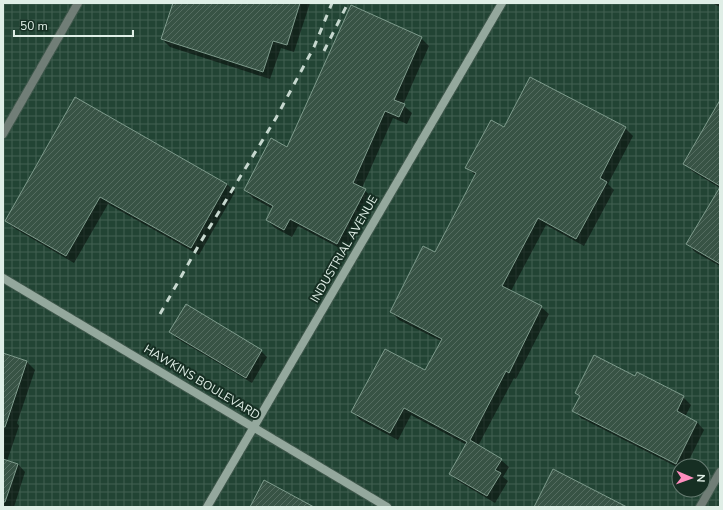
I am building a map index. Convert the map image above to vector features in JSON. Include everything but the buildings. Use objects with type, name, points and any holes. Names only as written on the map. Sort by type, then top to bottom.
[{"type":"street","points":[[3,134],[78,3]]},
{"type":"street","name":"INDUSTRIAL AVENUE","points":[[207,507],[502,3]]},
{"type":"street","name":"HAWKINS BOULEVARD","points":[[3,278],[387,507]]},
{"type":"street","points":[[700,507],[720,472]]},
{"type":"shaded area","points":[[3,3],[720,3],[720,507],[3,507]]},
{"type":"railway","points":[[160,314],[200,243],[276,118],[314,47],[332,3]]},
{"type":"railway","points":[[324,51],[348,3]]}]
